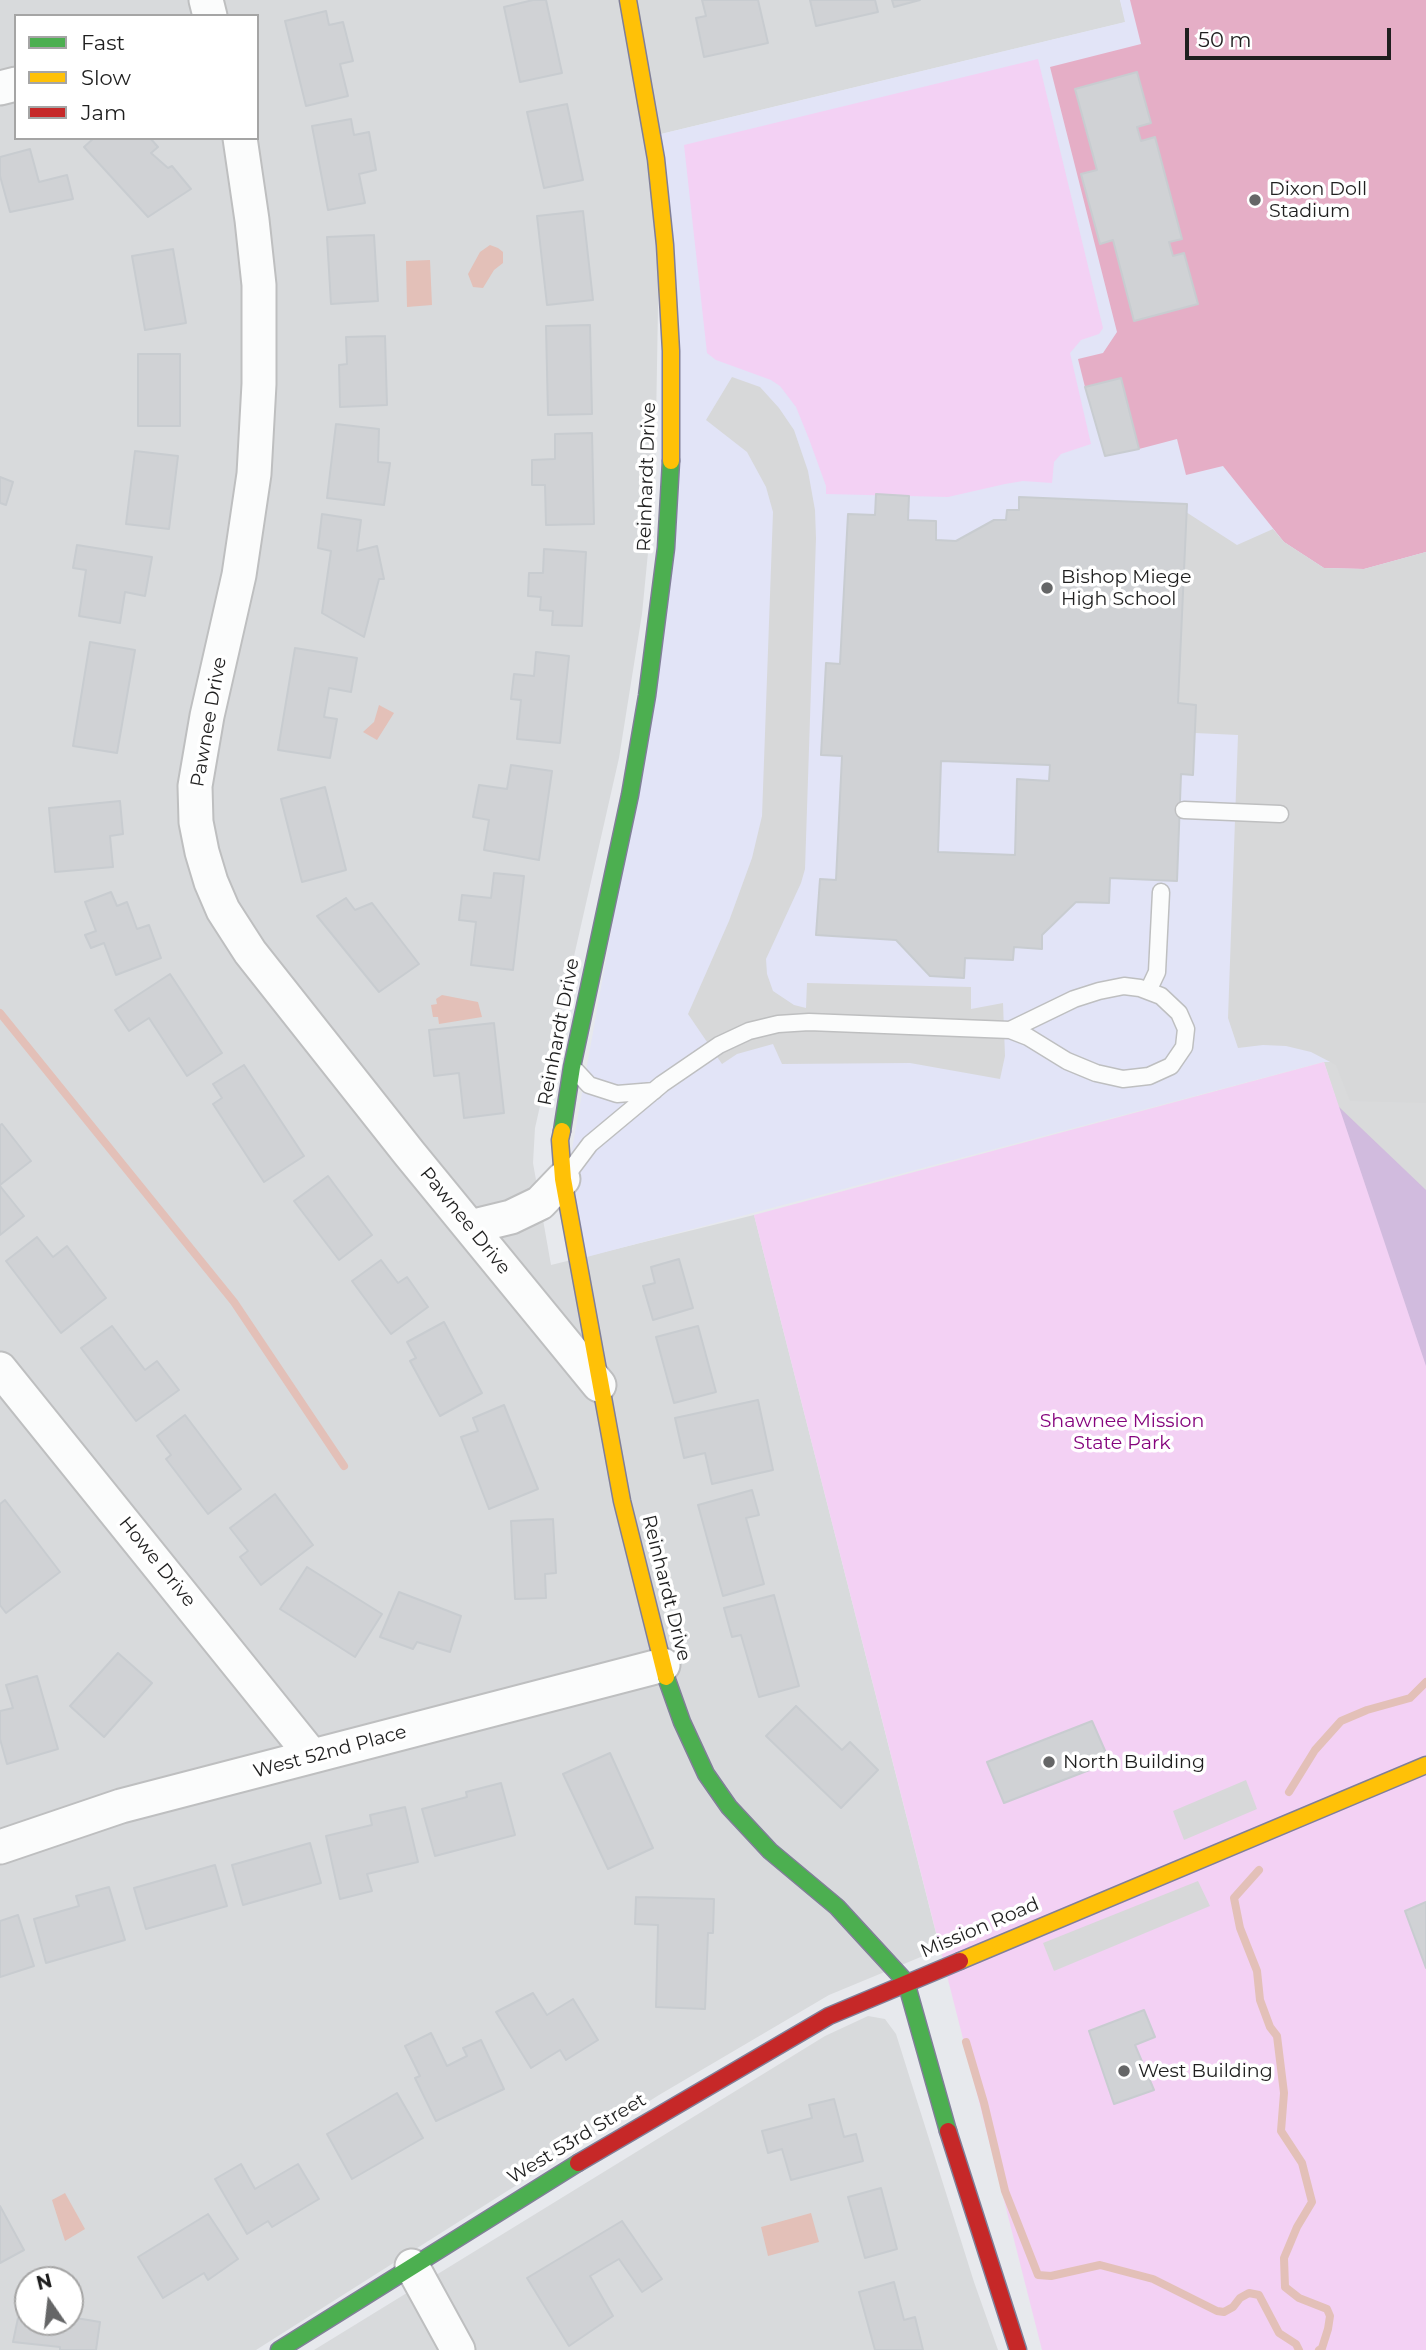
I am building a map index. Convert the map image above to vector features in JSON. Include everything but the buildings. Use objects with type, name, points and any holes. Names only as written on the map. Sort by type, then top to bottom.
[{"type":"street","name":"Reinhardt Drive","points":[[628,0],[656,159],[665,245],[671,351],[671,459],[666,548],[648,696],[630,795],[572,1067],[560,1140],[563,1179],[622,1501],[663,1665],[681,1722],[706,1774],[729,1807],[771,1851],[837,1908],[906,1982]]},
{"type":"street","name":"Pawnee Drive","points":[[240,140],[258,285],[260,384],[254,474],[239,575],[206,716],[195,786],[196,822],[202,852],[223,910],[250,952],[599,1385]]},
{"type":"street","points":[[470,1227],[512,1216],[540,1203],[563,1179]]},
{"type":"street","name":"Howe Drive","points":[[0,1369],[312,1756]]},
{"type":"street","name":"West 52nd Place","points":[[0,1847],[121,1806],[663,1665]]},
{"type":"street","name":"Mission Road","points":[[1018,2350],[958,2165],[906,1982],[1426,1765]]},
{"type":"street","name":"West 53rd Street","points":[[279,2350],[528,2192],[800,2031],[906,1982]]},
{"type":"street","points":[[412,2266],[458,2350]]},
{"type":"lane","points":[[1184,810],[1280,814]]},
{"type":"lane","points":[[1148,991],[1157,972],[1161,892]]},
{"type":"lane","points":[[563,1179],[590,1144],[654,1091],[719,1045],[749,1031],[778,1024],[809,1022],[1010,1030],[1028,1037],[1067,1061],[1096,1073],[1123,1079],[1149,1076],[1171,1066],[1184,1047],[1186,1029],[1179,1013],[1161,996],[1124,986],[1074,999],[1010,1030]]},
{"type":"lane","points":[[572,1067],[589,1085],[617,1094],[654,1091]]},
{"type":"shaded area","points":[[0,0],[1120,0],[1126,22],[661,134],[655,481],[642,614],[619,758],[535,1128],[533,1163],[551,1265],[754,1215],[940,1949],[829,1995],[659,2095],[256,2350],[0,2350]]},
{"type":"shaded area","name":"Bishop Miege High School","points":[[1120,0],[1426,0],[1426,1062],[1323,1062],[583,1258],[567,1177],[659,664],[661,134],[1125,22]]},
{"type":"shaded area","name":"Dixon Doll Stadium","points":[[1130,0],[1426,0],[1426,552],[1364,569],[1324,568],[1284,542],[1223,466],[1186,475],[1177,439],[1139,449],[1121,378],[1085,387],[1078,359],[1103,353],[1117,332],[1050,67],[1141,44]]},
{"type":"shaded area","points":[[490,245],[503,252],[503,263],[494,270],[483,288],[473,287],[468,274],[480,252]]},
{"type":"shaded area","points":[[430,260],[432,305],[407,307],[406,261]]},
{"type":"shaded area","points":[[732,377],[760,387],[794,430],[808,471],[815,510],[805,869],[766,959],[767,974],[773,991],[794,1005],[806,1008],[807,983],[971,987],[971,1009],[1003,1003],[1005,1056],[1000,1079],[910,1063],[782,1064],[773,1044],[737,1054],[722,1064],[688,1014],[729,921],[752,858],[762,816],[773,512],[766,487],[747,452],[706,420]]},
{"type":"shaded area","points":[[1186,512],[1237,545],[1273,529],[1284,542],[1324,568],[1364,569],[1426,552],[1426,1103],[1350,1101],[1336,1065],[1311,1052],[1286,1046],[1238,1048],[1228,1018],[1238,735],[1195,733],[1196,705],[1178,703]]},
{"type":"shaded area","points":[[379,705],[394,713],[377,740],[363,732],[374,722]]},
{"type":"shaded area","points":[[442,995],[478,1002],[482,1017],[439,1024],[438,1017],[433,1017],[431,1005],[437,1004],[436,999]]},
{"type":"shaded area","points":[[1324,1062],[1426,1062],[1426,1366],[1338,1106]]},
{"type":"shaded area","points":[[1338,1106],[1426,1190],[1426,1642]]},
{"type":"shaded area","points":[[1246,1780],[1257,1809],[1184,1840],[1173,1811]]},
{"type":"shaded area","points":[[1198,1881],[1210,1906],[1054,1971],[1043,1943]]},
{"type":"shaded area","points":[[868,2016],[885,2019],[896,2034],[998,2350],[314,2350],[825,2036]]},
{"type":"shaded area","points":[[65,2193],[85,2229],[65,2241],[52,2200]]},
{"type":"shaded area","points":[[811,2213],[819,2242],[768,2256],[761,2227]]},
{"type":"green space","points":[[1038,59],[1103,328],[1099,334],[1081,340],[1070,353],[1091,444],[1061,454],[1054,462],[1052,483],[1023,481],[948,497],[826,494],[826,486],[796,407],[780,386],[771,380],[716,360],[707,353],[684,145]]},
{"type":"green space","name":"Shawnee Mission State Park","points":[[1324,1062],[1426,1366],[1426,2350],[1042,2350],[754,1215]]},
{"type":"waterway","points":[[0,1013],[234,1302],[344,1466]]},
{"type":"waterway","points":[[1289,1792],[1315,1750],[1341,1721],[1367,1710],[1410,1698],[1426,1682]]},
{"type":"waterway","points":[[1259,1870],[1234,1898],[1240,1928],[1257,1971],[1260,2000],[1270,2027],[1277,2036],[1284,2093],[1281,2131],[1302,2163],[1312,2202],[1297,2227],[1284,2258],[1285,2287],[1299,2298],[1327,2309],[1330,2316],[1328,2329],[1319,2350]]},
{"type":"waterway","points":[[966,2042],[1005,2191],[1038,2275],[1051,2276],[1100,2265],[1153,2279],[1224,2312],[1249,2293],[1259,2295],[1279,2333],[1296,2344],[1299,2350]]},
{"type":"traffic: fast","points":[[562,1131],[572,1067],[630,795],[647,696],[666,548],[671,461]]},
{"type":"traffic: fast","points":[[666,1677],[682,1722],[706,1774],[729,1807],[770,1851],[837,1907],[906,1982],[948,2131]]},
{"type":"traffic: fast","points":[[279,2350],[578,2163]]},
{"type":"traffic: slow","points":[[628,0],[656,159],[665,245],[671,351],[671,461]]},
{"type":"traffic: slow","points":[[562,1131],[560,1140],[563,1179],[622,1501],[666,1677]]},
{"type":"traffic: slow","points":[[960,1961],[1426,1765]]},
{"type":"traffic: jam","points":[[578,2163],[829,2016],[960,1961]]},
{"type":"traffic: jam","points":[[948,2131],[1018,2350]]},
{"type":"place","name":"Dixon Doll Stadium","points":[[1255,200]]},
{"type":"place","name":"Bishop Miege High School","points":[[1047,588]]},
{"type":"place","name":"North Building","points":[[1049,1762]]},
{"type":"place","name":"West Building","points":[[1124,2071]]}]
